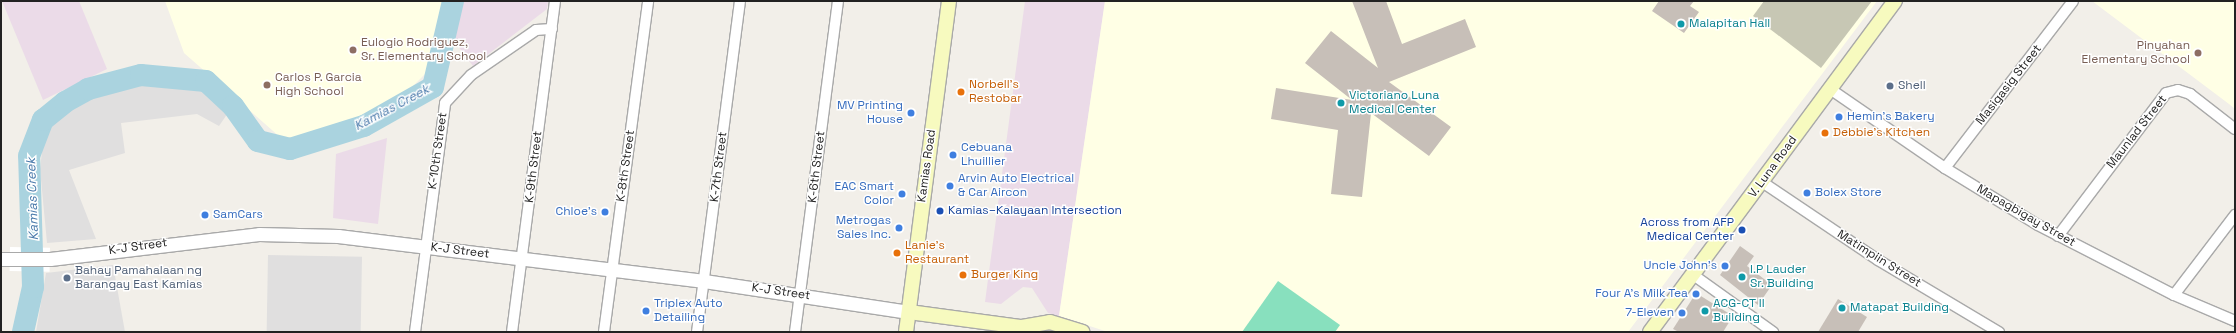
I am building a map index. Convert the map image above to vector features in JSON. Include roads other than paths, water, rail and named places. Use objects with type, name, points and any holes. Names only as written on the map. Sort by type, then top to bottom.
[{"type":"main road","name":"Kamias Road","points":[[906,332],[949,1]]},
{"type":"main road","name":"V. Luna Road","points":[[1650,332],[1895,1]]},
{"type":"main road","points":[[909,312],[1026,330],[1050,322],[1083,332]]},
{"type":"street","name":"K-9th Street","points":[[512,332],[555,1]]},
{"type":"street","name":"K-8th Street","points":[[604,332],[648,1]]},
{"type":"street","name":"K-7th Street","points":[[697,332],[740,1]]},
{"type":"street","name":"K-6th Street","points":[[795,332],[838,1]]},
{"type":"street","name":"Masigasig Street","points":[[1945,168],[2074,1]]},
{"type":"street","name":"K-10th Street","points":[[415,332],[442,112],[448,97],[471,75],[536,30],[552,28]]},
{"type":"street","name":"Mapagbigay Street","points":[[1830,89],[1945,168],[2058,236],[2174,295],[2235,321]]},
{"type":"street","name":"Maunlad Street","points":[[2058,236],[2166,93],[2178,90],[2190,94],[2235,129]]},
{"type":"street","name":"Matimpiin Street","points":[[1762,182],[1878,260],[1999,332]]},
{"type":"street","points":[[2174,295],[2235,215]]},
{"type":"street","name":"K-J Street","points":[[5,259],[50,259],[181,241],[272,234],[425,246],[704,281],[909,312]]},
{"type":"street","points":[[1692,274],[1773,332]]},
{"type":"waterway","name":"Kamias Creek","points":[[23,332],[33,287],[29,156],[43,120],[65,102],[88,89],[141,75],[206,81],[233,106],[258,141],[290,149],[364,126],[433,87],[453,1]]},
{"type":"place","name":"Malapitan Hall","points":[[1681,24]]},
{"type":"place","name":"Eulogio Rodriguez, Sr. Elementary School","points":[[353,50]]},
{"type":"place","name":"Pinyahan Elementary School","points":[[2198,53]]},
{"type":"place","name":"Carlos P. Garcia High School","points":[[267,85]]},
{"type":"place","name":"Shell","points":[[1890,86]]},
{"type":"place","name":"Norbell's Restobar","points":[[961,92]]},
{"type":"place","name":"Victoriano Luna Medical Center","points":[[1341,103]]},
{"type":"place","name":"MV Printing House","points":[[911,113]]},
{"type":"place","name":"Hemin's Bakery","points":[[1839,117]]},
{"type":"place","name":"Debbie's Kitchen","points":[[1825,133]]},
{"type":"place","name":"Cebuana Lhuillier","points":[[953,155]]},
{"type":"place","name":"Arvin Auto Electrical & Car Aircon","points":[[950,186]]},
{"type":"place","name":"Bolex Store","points":[[1807,193]]},
{"type":"place","name":"EAC Smart Color","points":[[902,194]]},
{"type":"place","name":"Kamias–Kalayaan Intersection","points":[[940,211]]},
{"type":"place","name":"Chloe's","points":[[605,212]]},
{"type":"place","name":"SamCars","points":[[205,215]]},
{"type":"place","name":"Metrogas Sales Inc.","points":[[899,228]]},
{"type":"place","name":"Across from AFP Medical Center","points":[[1742,230]]},
{"type":"place","name":"Lanie's Restaurant","points":[[897,253]]},
{"type":"place","name":"Uncle John's","points":[[1725,266]]},
{"type":"place","name":"Burger King","points":[[963,275]]},
{"type":"place","name":"I.P Lauder Sr. Building","points":[[1742,277]]},
{"type":"place","name":"Bahay Pamahalaan ng Barangay East Kamias","points":[[67,278]]},
{"type":"place","name":"Four A's Milk Tea","points":[[1696,294]]},
{"type":"place","name":"Matapat Building","points":[[1842,308]]},
{"type":"place","name":"Triplex Auto Detailing","points":[[646,311]]},
{"type":"place","name":"ACG-CT II Building","points":[[1705,311]]},
{"type":"place","name":"7-Eleven","points":[[1682,313]]}]
